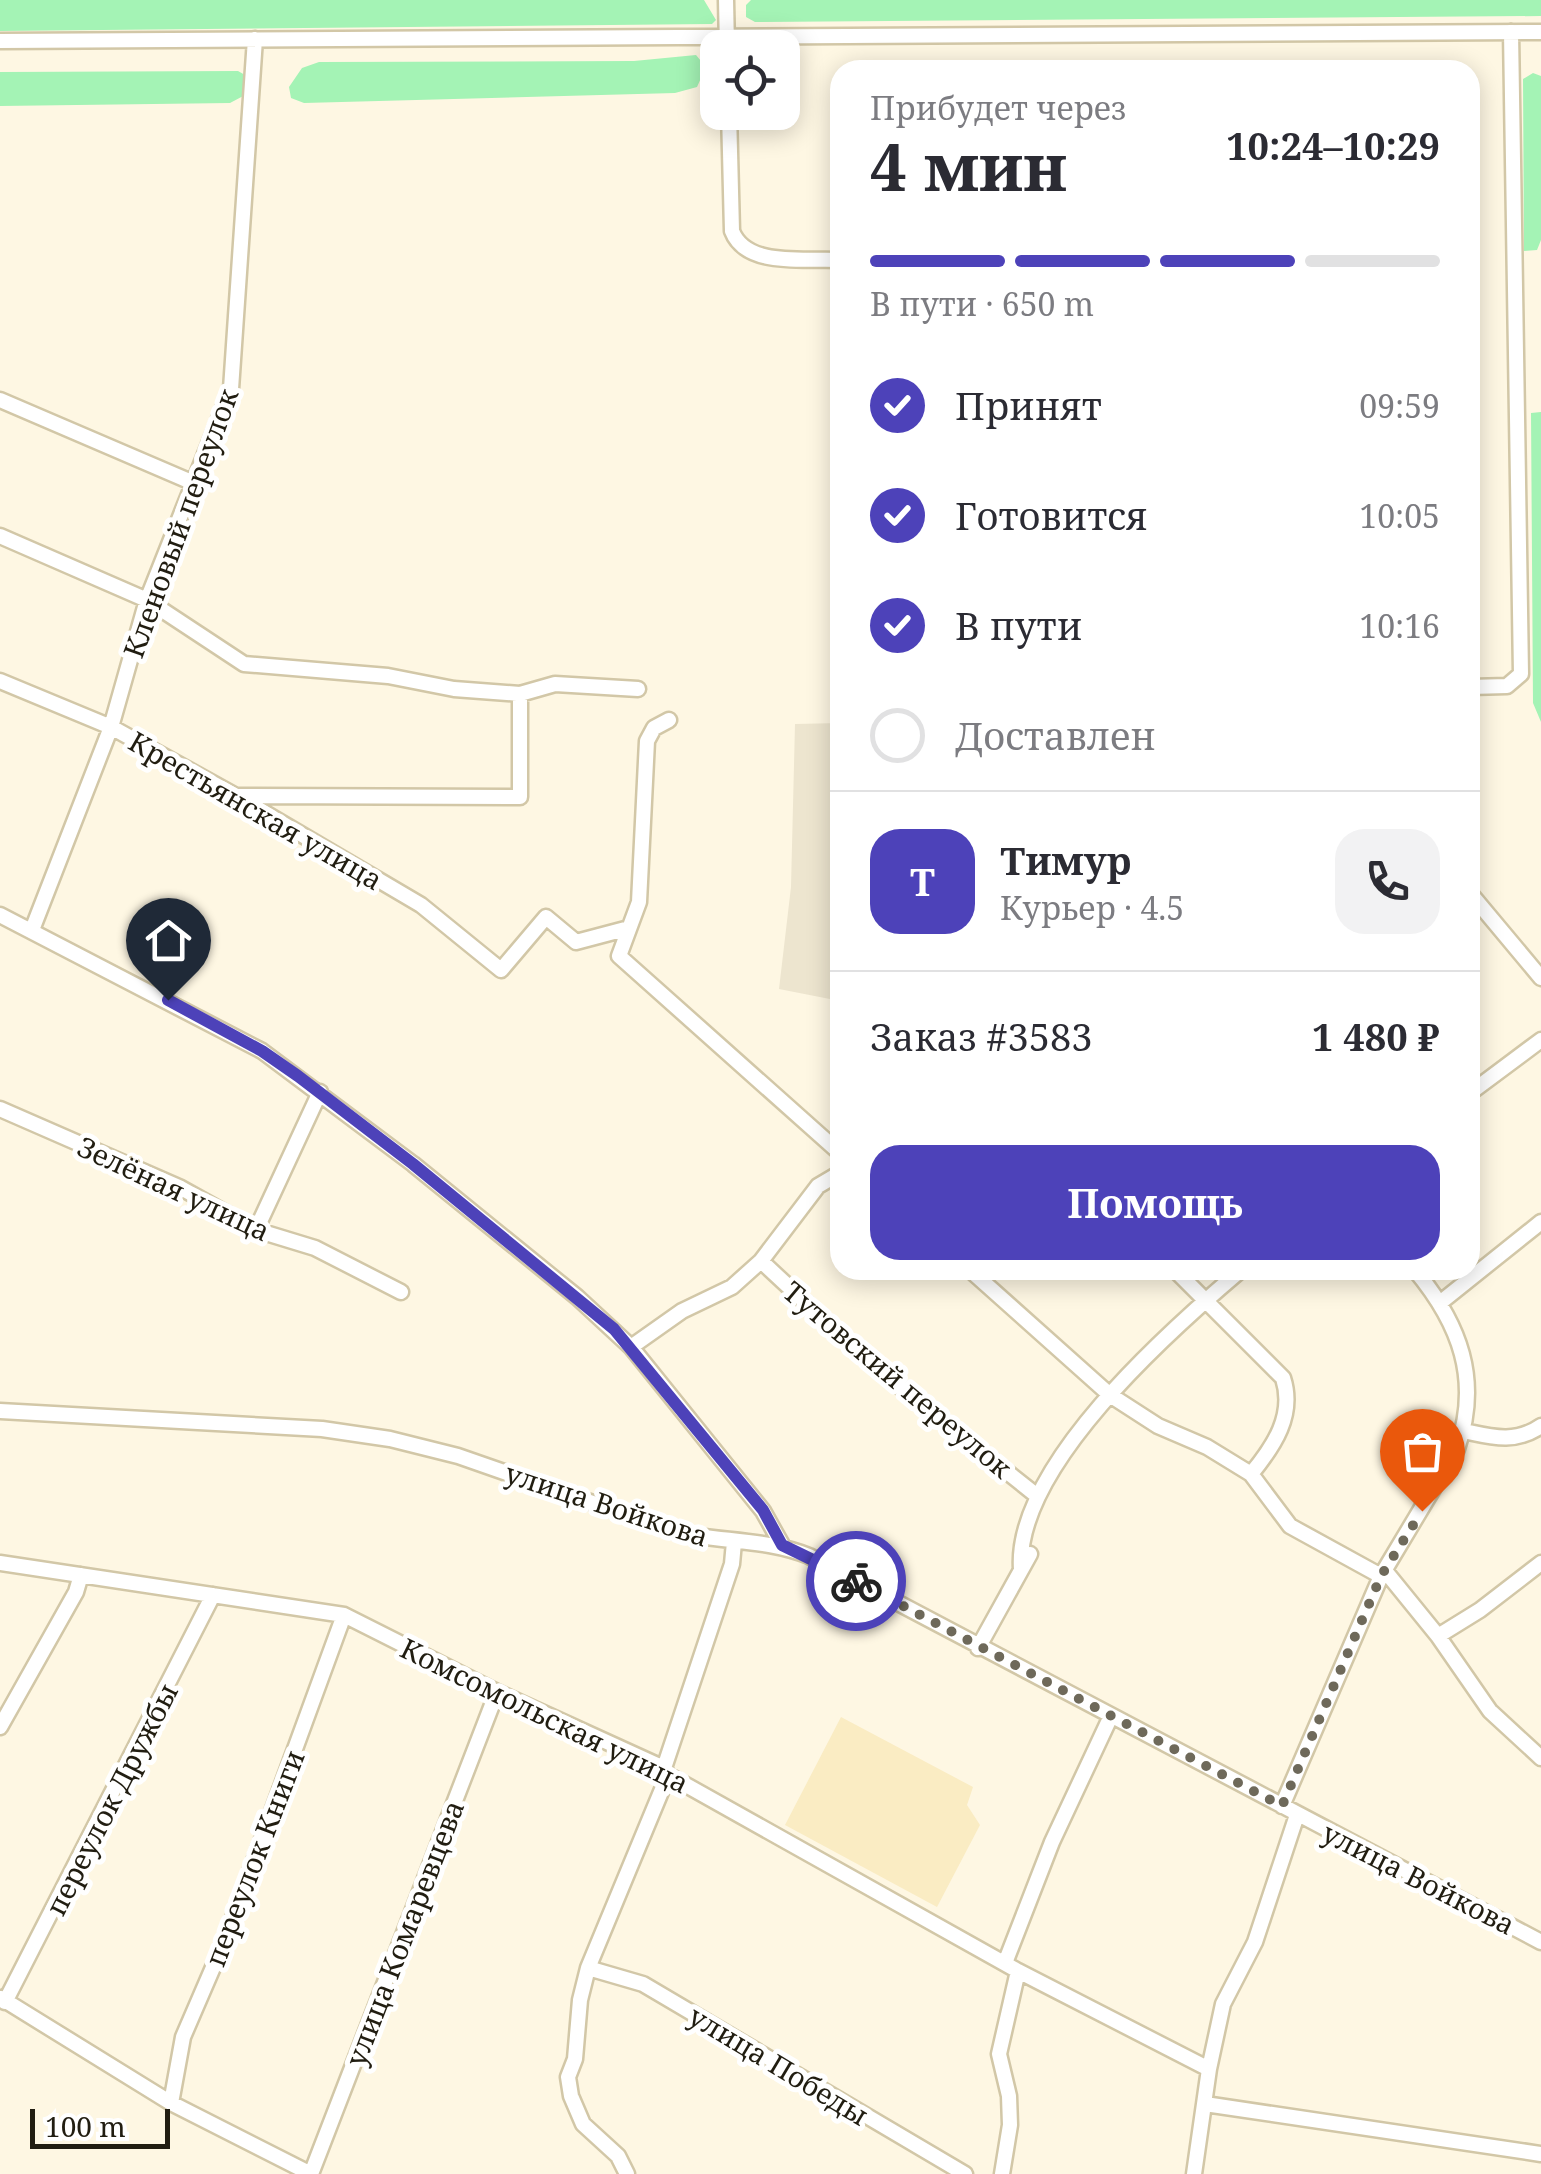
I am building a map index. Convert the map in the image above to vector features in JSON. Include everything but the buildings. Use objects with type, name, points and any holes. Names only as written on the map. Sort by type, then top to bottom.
[{"type":"street","points":[[726,0],[726,30]]},
{"type":"street","points":[[1480,686],[1508,686],[1521,674],[1511,32]]},
{"type":"street","points":[[800,40],[1541,32]]},
{"type":"street","name":"Кленовый переулок","points":[[32,930],[111,727],[147,600],[231,389],[255,39]]},
{"type":"street","points":[[0,41],[700,41]]},
{"type":"street","points":[[729,130],[732,230],[736,241],[754,254],[830,259]]},
{"type":"street","points":[[0,400],[196,484]]},
{"type":"street","points":[[0,536],[147,600],[244,664],[388,676],[454,689],[520,694],[555,684],[638,689]]},
{"type":"street","name":"Крестьянская улица","points":[[0,681],[111,727],[236,796],[422,905],[501,970],[546,916],[576,942],[596,940]]},
{"type":"street","points":[[236,796],[520,798],[520,694]]},
{"type":"street","points":[[618,956],[639,902],[647,741],[654,728],[669,720]]},
{"type":"street","points":[[1480,905],[1541,978]]},
{"type":"street","points":[[0,915],[222,1028],[320,1092],[565,1287],[631,1346],[763,1510],[782,1545]]},
{"type":"street","points":[[596,940],[629,928]]},
{"type":"street","points":[[596,940],[830,1144]]},
{"type":"street","points":[[1480,1086],[1541,1040]]},
{"type":"street","points":[[256,1230],[320,1092]]},
{"type":"street","name":"Зелёная улица","points":[[0,1110],[181,1188],[256,1230],[316,1248],[401,1292]]},
{"type":"street","points":[[631,1346],[682,1311],[732,1287],[761,1261],[818,1186],[830,1179]]},
{"type":"street","points":[[1480,1271],[1541,1222]]},
{"type":"street","name":"Тутовский переулок","points":[[761,1261],[874,1366],[1036,1495]]},
{"type":"street","points":[[981,1280],[1110,1395],[1158,1426],[1207,1447],[1251,1474],[1290,1526],[1384,1574],[1438,1636],[1490,1711],[1541,1758]]},
{"type":"street","points":[[1187,1280],[1283,1378],[1289,1396],[1283,1425],[1251,1474]]},
{"type":"street","points":[[1021,1569],[1020,1542],[1036,1495],[1110,1395],[1229,1280]]},
{"type":"street","points":[[1282,1806],[1384,1574],[1457,1450],[1464,1431],[1469,1385],[1464,1352],[1442,1302],[1423,1280]]},
{"type":"street","points":[[1442,1302],[1469,1280]]},
{"type":"street","name":"улица Войкова","points":[[0,1411],[322,1429],[390,1439],[458,1456],[676,1532],[782,1545],[1541,1942]]},
{"type":"street","points":[[1464,1431],[1504,1440],[1528,1435],[1541,1426]]},
{"type":"street","points":[[627,2174],[618,2156],[583,2124],[570,2096],[568,2077],[574,2059],[580,2000],[588,1968],[666,1772],[732,1564],[734,1542]]},
{"type":"street","points":[[978,1648],[1030,1554]]},
{"type":"street","name":"Комсомольская улица","points":[[0,1563],[344,1615],[666,1772],[1012,1967],[1209,2069]]},
{"type":"street","points":[[1438,1636],[1480,1610],[1541,1563]]},
{"type":"street","points":[[0,1727],[76,1592],[81,1575]]},
{"type":"street","name":"переулок Дружбы","points":[[3,2000],[213,1594]]},
{"type":"street","name":"переулок Книги","points":[[171,2102],[182,2037],[227,1935],[344,1615]]},
{"type":"street","name":"улица Комаревцева","points":[[311,2174],[497,1692]]},
{"type":"street","points":[[1002,2174],[1010,2125],[1009,2096],[999,2054],[1012,1967],[1052,1842],[1111,1716]]},
{"type":"street","points":[[1194,2174],[1209,2069],[1224,2004],[1255,1942],[1297,1815]]},
{"type":"street","name":"улица Победы","points":[[588,1968],[643,1984],[965,2174]]},
{"type":"street","points":[[3,2000],[171,2102],[311,2174]]},
{"type":"street","points":[[1205,2104],[1541,2154]]},
{"type":"shaded area","points":[[830,723],[830,999],[779,989],[791,887],[795,724]]},
{"type":"shaded area","points":[[841,1717],[973,1787],[967,1805],[980,1825],[937,1907],[785,1825]]},
{"type":"green space","points":[[0,0],[704,0],[716,20],[712,24],[0,31]]},
{"type":"green space","points":[[751,0],[1541,0],[1541,16],[755,22],[746,17],[746,5]]},
{"type":"green space","points":[[696,55],[700,60],[700,80],[697,87],[675,93],[304,103],[291,98],[289,87],[302,68],[319,62],[634,61]]},
{"type":"green space","points":[[238,71],[245,75],[247,94],[230,103],[0,106],[0,72]]},
{"type":"green space","points":[[1533,73],[1541,76],[1541,240],[1537,250],[1524,251],[1523,79]]},
{"type":"green space","points":[[1541,412],[1541,722],[1533,703],[1531,413]]},
{"type":"way so far","points":[[856,1581],[1282,1806],[1381,1576],[1422,1511]]},
{"type":"route","points":[[168,1000],[262,1051],[298,1076],[577,1297],[631,1346],[763,1510],[782,1545],[856,1581]]}]
